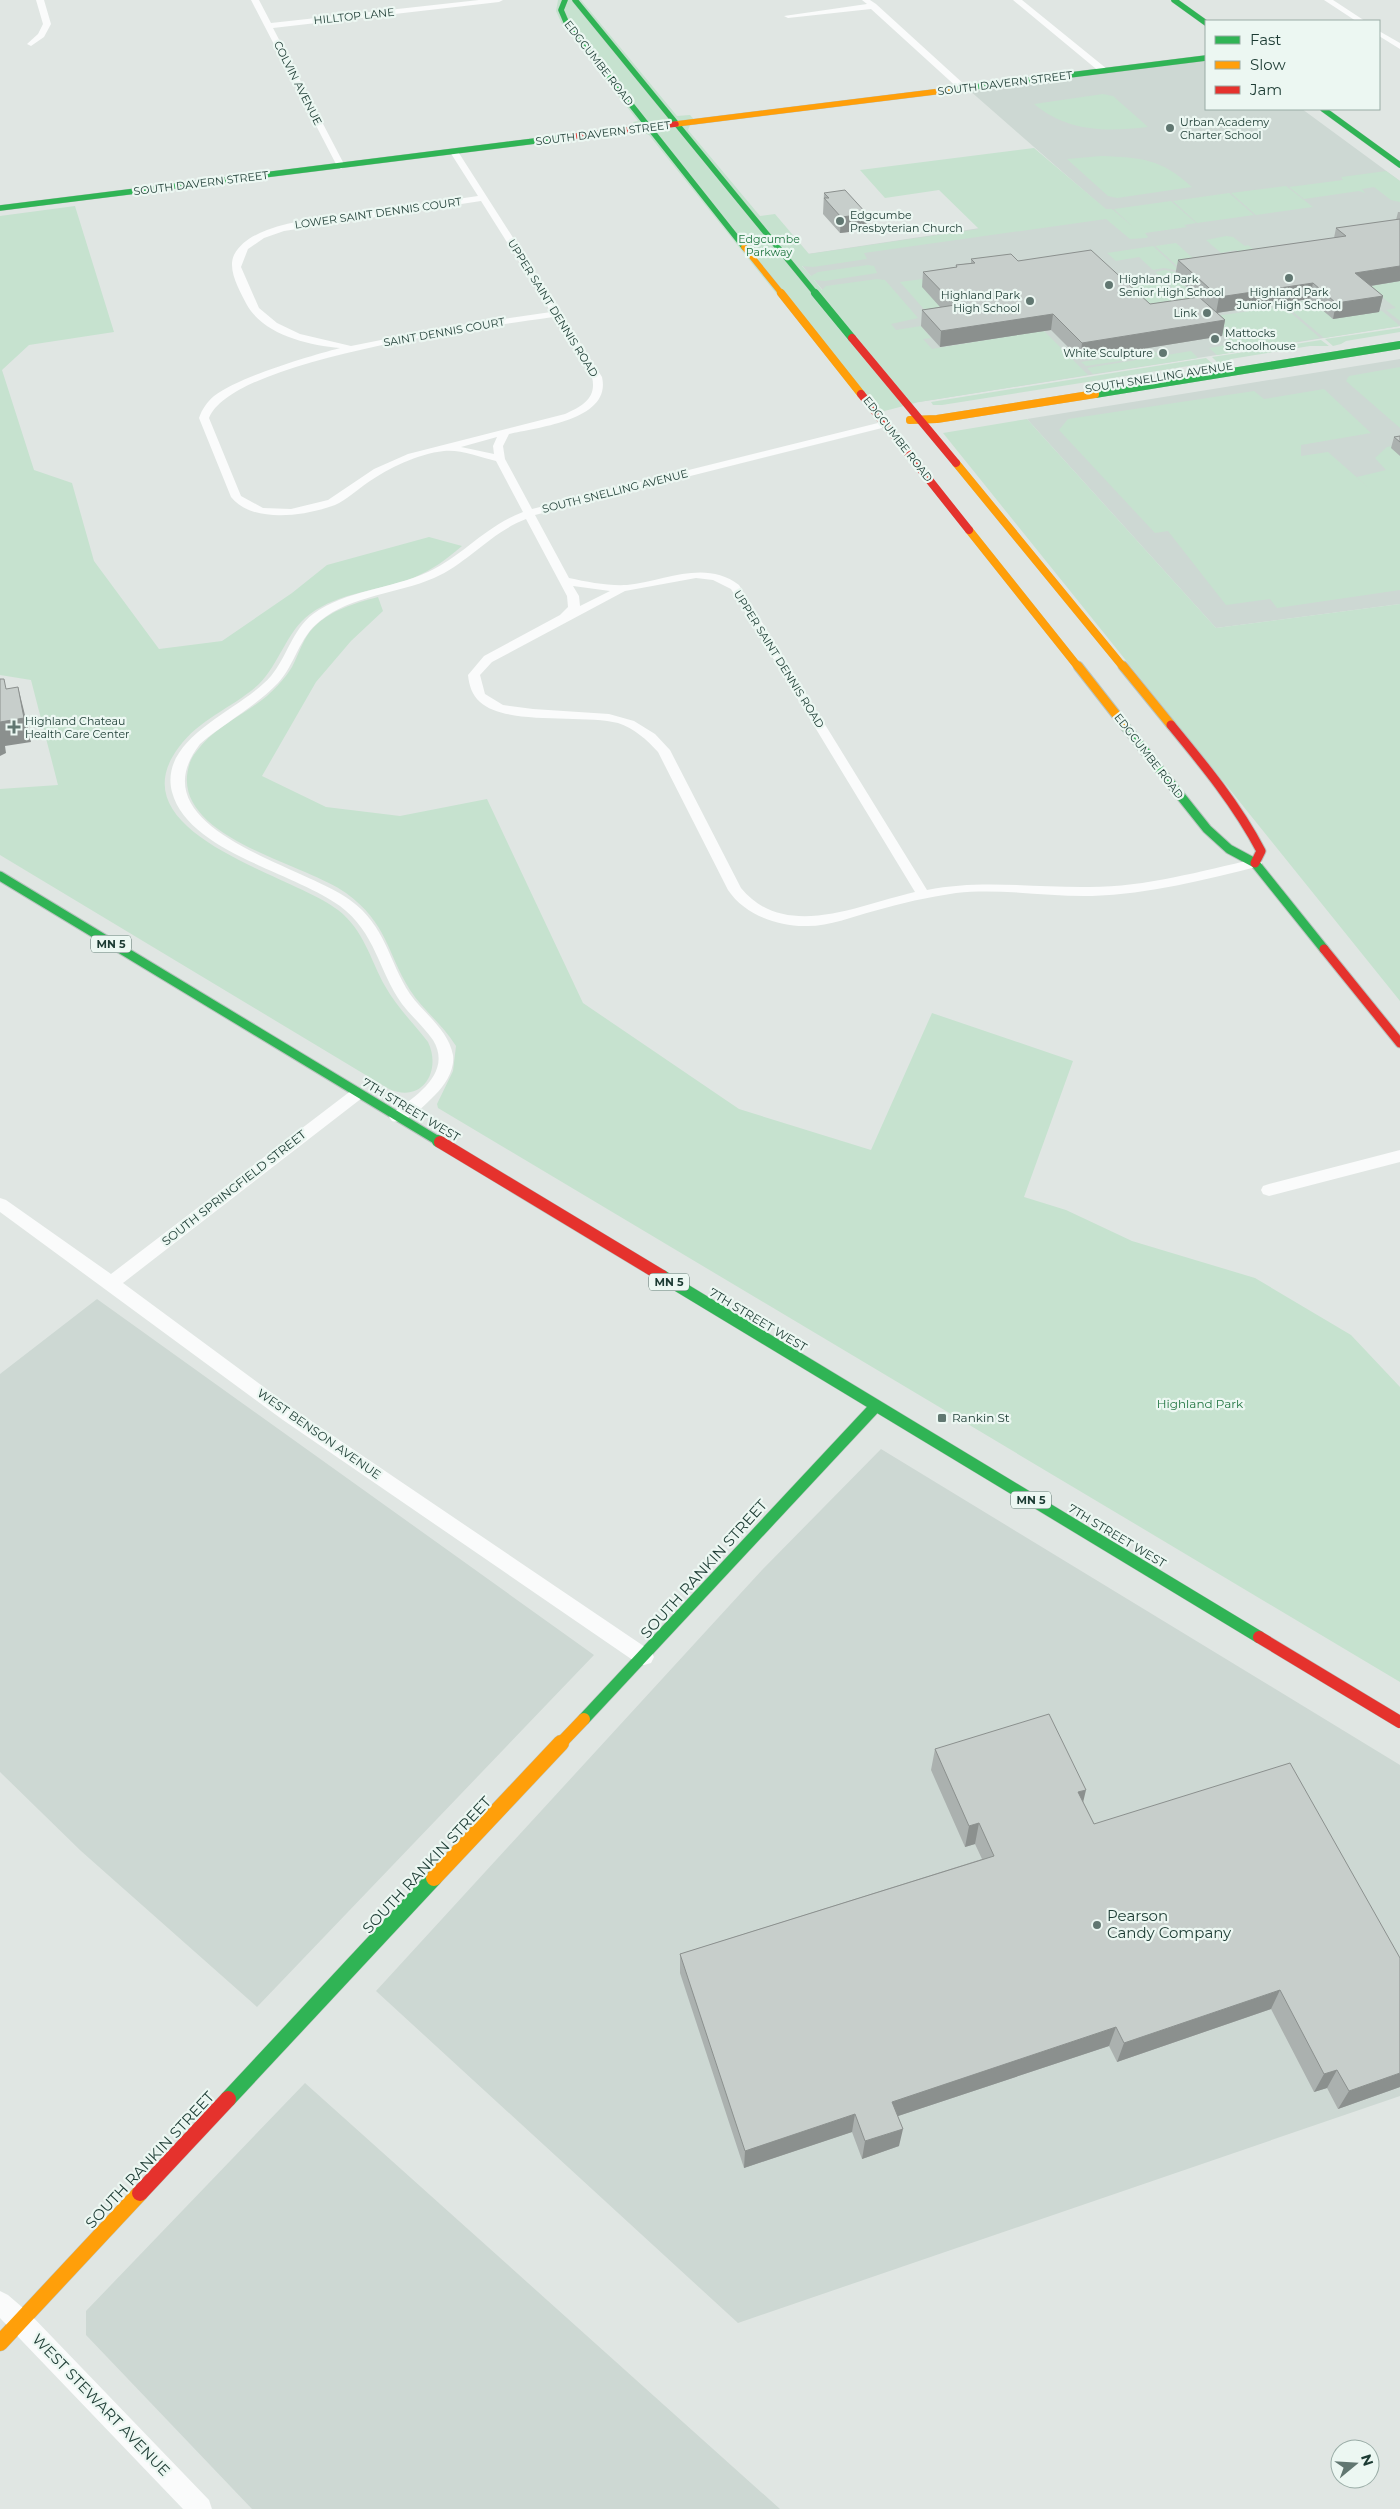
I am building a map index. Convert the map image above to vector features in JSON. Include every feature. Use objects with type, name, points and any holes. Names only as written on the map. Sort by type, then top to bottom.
[{"type":"street","points":[[30,44],[41,35],[47,24],[40,0]]},
{"type":"street","name":"COLVIN AVENUE","points":[[255,0],[341,166]]},
{"type":"street","name":"HILLTOP LANE","points":[[268,26],[499,0]]},
{"type":"street","name":"EDGCUMBE ROAD","points":[[566,0],[561,10],[567,24],[1207,829],[1229,849],[1254,863],[1400,1043]]},
{"type":"street","name":"EDGCUMBE ROAD","points":[[575,0],[1225,791],[1247,822],[1261,851],[1254,863]]},
{"type":"street","points":[[866,0],[964,88]]},
{"type":"street","points":[[1017,0],[1104,71]]},
{"type":"street","points":[[1174,0],[1205,22]]},
{"type":"street","points":[[1328,0],[1358,20]]},
{"type":"street","points":[[788,16],[873,6]]},
{"type":"street","points":[[1380,35],[1400,34]]},
{"type":"street","points":[[1380,35],[1400,47]]},
{"type":"street","name":"SOUTH DAVERN STREET","points":[[0,208],[1205,58]]},
{"type":"street","points":[[1325,110],[1400,165]]},
{"type":"street","name":"UPPER SAINT DENNIS ROAD","points":[[454,152],[601,386],[600,392],[589,405],[575,413],[506,431]]},
{"type":"street","name":"LOWER SAINT DENNIS COURT","points":[[361,346],[332,345],[297,336],[264,318],[251,302],[237,272],[236,264],[239,256],[250,244],[269,233],[298,224],[484,198]]},
{"type":"street","name":"SAINT DENNIS COURT","points":[[332,353],[449,329],[557,314]]},
{"type":"street","points":[[288,366],[298,352],[297,336]]},
{"type":"street","name":"SOUTH SNELLING AVENUE","points":[[397,1117],[431,1092],[444,1070],[445,1057],[443,1046],[435,1034],[396,984],[375,935],[365,921],[340,898],[308,880],[248,855],[199,822],[190,813],[179,792],[179,770],[186,752],[204,733],[250,701],[271,683],[286,664],[302,631],[317,617],[348,601],[397,588],[442,570],[496,529],[552,506],[886,424],[920,418],[932,413],[1400,338]]},
{"type":"street","name":"SOUTH SNELLING AVENUE","points":[[920,418],[937,419],[1400,345]]},
{"type":"street","points":[[332,353],[288,366],[227,392],[218,398],[206,411],[204,422],[233,492],[243,503],[261,511],[275,512],[291,512],[319,506],[332,502],[378,471],[431,450],[506,431]]},
{"type":"street","points":[[506,431],[498,446],[500,459],[573,596],[574,608],[564,618]]},
{"type":"street","points":[[431,450],[458,449],[500,459]]},
{"type":"street","name":"UPPER SAINT DENNIS ROAD","points":[[565,581],[604,588],[627,588],[696,575],[726,580],[735,587],[923,894]]},
{"type":"street","points":[[627,588],[564,618],[488,659],[474,675],[477,691],[488,703],[513,710],[588,715],[622,720],[651,737],[664,750],[735,890],[748,904],[762,912],[795,921],[827,920],[923,894],[960,889],[1005,888],[1085,892],[1111,891],[1141,887],[1254,863]]},
{"type":"street","name":"7TH STREET WEST","points":[[0,876],[1400,1722]]},
{"type":"street","name":"SOUTH SPRINGFIELD STREET","points":[[111,1283],[358,1094]]},
{"type":"street","points":[[1269,1190],[1400,1156]]},
{"type":"street","name":"WEST BENSON AVENUE","points":[[0,1204],[111,1283],[289,1415],[644,1657]]},
{"type":"street","name":"SOUTH RANKIN STREET","points":[[0,2342],[276,2046],[644,1657],[876,1407]]},
{"type":"street","name":"WEST STEWART AVENUE","points":[[0,2303],[20,2321],[200,2509]]},
{"type":"shaded area","name":"Highland Park Senior High School","points":[[1205,60],[1205,110],[1303,110],[1400,181],[1400,326],[919,402],[914,399],[794,256],[1105,209],[969,90]]},
{"type":"shaded area","points":[[1400,359],[1400,604],[1216,628],[1027,419]]},
{"type":"shaded area","points":[[97,1299],[594,1655],[257,2007],[81,1851],[0,1772],[0,1374]]},
{"type":"shaded area","points":[[881,1449],[1400,1765],[1400,2096],[738,2323],[376,1991],[762,1570]]},
{"type":"shaded area","points":[[305,2083],[780,2509],[252,2509],[86,2335],[86,2311]]},
{"type":"green space","name":"Edgcumbe Parkway","points":[[558,0],[581,0],[677,116],[690,115],[698,124],[690,125],[688,130],[760,216],[775,214],[809,254],[979,229],[939,190],[885,198],[860,170],[1034,148],[1106,209],[1112,209],[1133,227],[1114,209],[1171,201],[1196,223],[1184,225],[1187,227],[1145,233],[1148,237],[1146,238],[1130,239],[1106,219],[864,253],[867,259],[813,267],[802,266],[811,276],[818,272],[868,265],[874,266],[877,273],[825,281],[814,280],[822,290],[826,286],[877,279],[885,280],[918,318],[891,324],[896,330],[921,326],[931,338],[923,339],[932,349],[1028,333],[1029,323],[1045,332],[1088,375],[919,402],[873,414],[649,135],[640,131],[633,122],[638,121],[562,24],[556,11]]},
{"type":"green space","points":[[1103,94],[1113,96],[1148,127],[1088,128],[1060,120],[1034,104]]},
{"type":"green space","points":[[1101,156],[1150,161],[1170,170],[1192,187],[1117,198],[1108,196],[1067,159]]},
{"type":"green space","points":[[1386,171],[1400,181],[1400,202],[1391,200],[1374,187],[1362,189],[1365,193],[1359,191],[1304,199],[1289,187],[1343,180],[1341,177]]},
{"type":"green space","points":[[1286,186],[1313,207],[1256,215],[1231,193]]},
{"type":"green space","points":[[1229,193],[1254,215],[1197,223],[1173,201]]},
{"type":"green space","points":[[75,206],[114,332],[29,345],[2,370],[34,470],[72,483],[94,561],[159,649],[222,641],[292,593],[327,565],[429,537],[462,546],[439,564],[413,578],[347,596],[310,614],[295,630],[259,684],[187,737],[179,747],[165,778],[170,804],[189,828],[217,848],[316,897],[338,910],[347,918],[366,945],[389,993],[428,1042],[432,1053],[431,1074],[420,1088],[411,1092],[389,1089],[0,855],[0,789],[58,785],[31,680],[0,675],[0,216]]},
{"type":"green space","points":[[1226,236],[1233,237],[1245,246],[1248,245],[1263,257],[1248,260],[1236,250],[1221,253],[1206,240]]},
{"type":"green space","points":[[1176,243],[1205,269],[1184,272],[1155,246]]},
{"type":"green space","points":[[1153,246],[1180,271],[1164,268],[1153,270],[1139,257],[1116,261],[1107,253]]},
{"type":"green space","points":[[1165,270],[1179,273],[1170,274],[1213,310],[1199,312],[1155,272]]},
{"type":"green space","points":[[968,273],[949,316],[930,316],[900,282]]},
{"type":"green space","points":[[1157,276],[1192,308],[1148,315],[1113,282]],"holes":[[[1157,280],[1181,302],[1146,308],[1122,286]]]},
{"type":"green space","points":[[1156,281],[1179,302],[1146,307],[1124,286]]},
{"type":"green space","points":[[1400,281],[1400,321],[1386,310],[1396,308],[1368,286]]},
{"type":"green space","points":[[1310,300],[1382,311],[1400,326],[1324,338],[1284,304]]},
{"type":"green space","points":[[1283,306],[1320,338],[1217,355],[1209,348],[1233,344],[1203,318]]},
{"type":"green space","points":[[1400,328],[1400,332],[1346,341],[1333,346],[1325,339]]},
{"type":"green space","points":[[1321,340],[1329,346],[1310,346],[1231,359],[1219,364],[1212,357]]},
{"type":"green space","points":[[1154,351],[1159,355],[1086,366],[1081,362]]},
{"type":"green space","points":[[1191,351],[1198,358],[1093,374],[1087,368]]},
{"type":"green space","points":[[1206,358],[1214,365],[1195,365],[942,405],[933,405],[931,402]]},
{"type":"green space","points":[[1400,367],[1400,428],[1346,381],[1349,376]]},
{"type":"green space","points":[[1324,389],[1371,433],[1301,445],[1301,456],[1328,452],[1370,489],[1357,477],[1386,470],[1375,458],[1387,447],[1400,444],[1400,590],[1277,608],[1270,599],[1226,605],[1168,531],[1155,533],[1059,430],[1068,419],[1254,391],[1264,399]]},
{"type":"green space","points":[[1027,419],[1216,628],[1400,604],[1400,1001],[943,433]]},
{"type":"green space","name":"Highland Park","points":[[378,597],[383,611],[351,641],[316,682],[262,776],[326,807],[400,816],[487,799],[583,1003],[739,1109],[871,1150],[932,1013],[1073,1061],[1024,1197],[1066,1210],[1132,1241],[1255,1278],[1351,1335],[1400,1387],[1400,1682],[438,1108],[437,1104],[453,1071],[456,1046],[410,990],[385,938],[370,916],[360,904],[346,893],[327,882],[250,848],[225,833],[204,817],[191,798],[187,776],[192,758],[203,743],[220,728],[267,696],[287,675],[304,641],[314,627],[336,612]]},
{"type":"building","points":[[845,190],[867,214],[841,217],[824,198],[829,198],[824,193]]},
{"type":"building","name":"Highland Park Junior High School","points":[[1400,219],[1400,266],[1355,273],[1383,296],[1336,303],[1313,283],[1219,297],[1178,260],[1346,236],[1336,228]]},
{"type":"building","name":"Highland Park High School","points":[[1091,250],[1150,304],[1199,297],[1225,320],[1082,343],[1053,314],[941,331],[922,310],[955,305],[923,272],[975,263],[971,259],[1011,254],[1018,261]]},
{"type":"building","points":[[1400,436],[1400,442],[1394,437]]},
{"type":"building","points":[[0,679],[4,679],[6,689],[18,687],[24,718],[0,722]]},
{"type":"building","name":"Pearson Candy Company","points":[[1049,1714],[1086,1790],[1078,1792],[1094,1824],[1290,1763],[1400,1958],[1400,2073],[1349,2091],[1337,2070],[1324,2074],[1280,1990],[1124,2043],[1116,2027],[892,2102],[903,2129],[865,2141],[855,2114],[745,2151],[680,1954],[994,1856],[979,1823],[969,1826],[935,1749]]},
{"type":"traffic: fast","points":[[565,0],[561,10],[567,24],[744,247]]},
{"type":"traffic: fast","points":[[575,0],[852,338]]},
{"type":"traffic: fast","points":[[1174,0],[1205,22]]},
{"type":"traffic: fast","points":[[950,90],[1205,58]]},
{"type":"traffic: fast","points":[[1324,110],[1400,165]]},
{"type":"traffic: fast","points":[[0,208],[559,138]]},
{"type":"traffic: fast","points":[[1095,394],[1400,345]]},
{"type":"traffic: fast","points":[[1125,726],[1207,829],[1229,849],[1255,863],[1324,949]]},
{"type":"traffic: fast","points":[[0,876],[440,1142]]},
{"type":"traffic: fast","points":[[662,1276],[1259,1637]]},
{"type":"traffic: fast","points":[[584,1719],[875,1407]]},
{"type":"traffic: fast","points":[[228,2099],[434,1878]]},
{"type":"traffic: slow","points":[[676,124],[950,90]]},
{"type":"traffic: slow","points":[[744,247],[861,394]]},
{"type":"traffic: slow","points":[[910,420],[937,419],[1095,394]]},
{"type":"traffic: slow","points":[[956,463],[1171,725]]},
{"type":"traffic: slow","points":[[969,530],[1125,726]]},
{"type":"traffic: slow","points":[[434,1878],[584,1719]]},
{"type":"traffic: slow","points":[[0,2343],[140,2193]]},
{"type":"traffic: jam","points":[[559,138],[676,124]]},
{"type":"traffic: jam","points":[[852,338],[956,463]]},
{"type":"traffic: jam","points":[[861,394],[969,530]]},
{"type":"traffic: jam","points":[[1171,725],[1220,785],[1242,817],[1261,851],[1255,863]]},
{"type":"traffic: jam","points":[[1324,949],[1400,1043]]},
{"type":"traffic: jam","points":[[440,1142],[662,1276]]},
{"type":"traffic: jam","points":[[1259,1637],[1400,1722]]},
{"type":"traffic: jam","points":[[140,2193],[228,2099]]},
{"type":"place","name":"Urban Academy Charter School","points":[[1170,128]]},
{"type":"place","name":"Edgcumbe Presbyterian Church","points":[[840,221]]},
{"type":"place","name":"Highland Park Junior High School","points":[[1289,278]]},
{"type":"place","name":"Highland Park Senior High School","points":[[1109,285]]},
{"type":"place","name":"Highland Park High School","points":[[1030,301]]},
{"type":"place","name":"Link","points":[[1207,313]]},
{"type":"place","name":"Mattocks Schoolhouse","points":[[1215,339]]},
{"type":"place","name":"White Sculpture","points":[[1163,353]]},
{"type":"place","name":"Highland Chateau Health Care Center","points":[[14,727]]},
{"type":"place","name":"Rankin St","points":[[942,1418]]},
{"type":"place","name":"Pearson Candy Company","points":[[1097,1925]]}]
